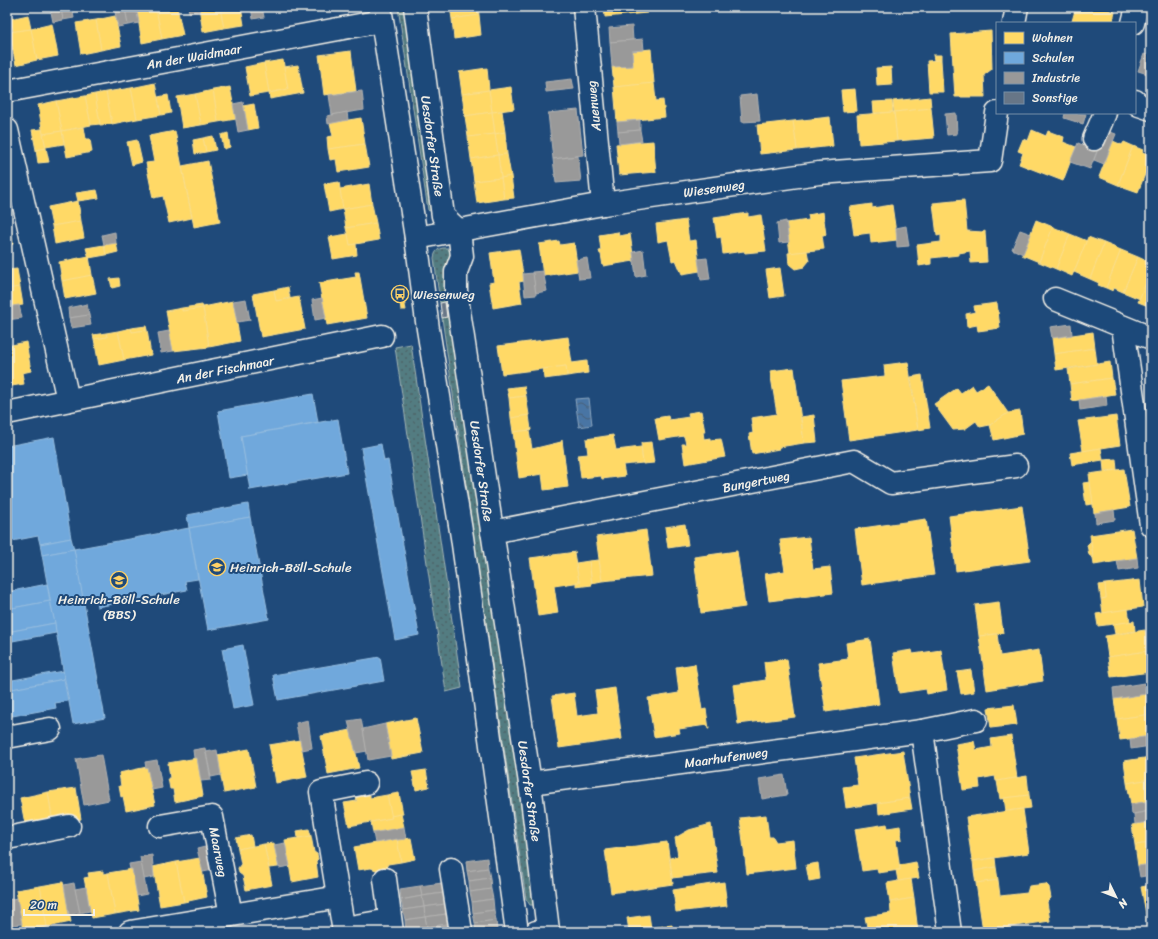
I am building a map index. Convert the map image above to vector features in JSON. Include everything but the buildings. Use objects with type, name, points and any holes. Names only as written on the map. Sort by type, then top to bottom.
[{"type":"street","name":"Uesdorfer Straße","points":[[415,7],[443,216],[459,231],[462,256],[456,272],[456,291],[530,783],[548,930],[536,932]]},
{"type":"street","name":"Auenweg","points":[[584,7],[603,204]]},
{"type":"street","points":[[1014,22],[1017,7]]},
{"type":"street","points":[[1133,22],[1138,7]]},
{"type":"street","points":[[381,14],[416,238],[428,329],[462,537],[517,932]]},
{"type":"street","name":"An der Waidmaar","points":[[7,91],[381,14]]},
{"type":"street","points":[[1136,102],[1139,105],[1151,109]]},
{"type":"street","name":"Wiesenweg","points":[[416,238],[603,204],[819,173],[990,161],[997,114]]},
{"type":"street","points":[[1094,139],[1105,114]]},
{"type":"street","points":[[7,130],[68,400]]},
{"type":"street","points":[[1055,299],[1151,338]]},
{"type":"street","points":[[1124,327],[1151,525]]},
{"type":"street","name":"An der Fischmaar","points":[[7,413],[382,336]]},
{"type":"street","name":"Bungertweg","points":[[492,532],[854,461],[891,483],[1016,466]]},
{"type":"street","name":"Maarhufenweg","points":[[530,783],[922,731],[976,720]]},
{"type":"street","points":[[7,737],[50,729]]},
{"type":"street","points":[[922,731],[950,932]]},
{"type":"street","points":[[366,783],[321,792],[344,930],[391,926],[384,879]]},
{"type":"street","name":"Maarweg","points":[[160,826],[212,817],[231,915]]},
{"type":"street","points":[[7,838],[69,826]]},
{"type":"street","points":[[451,869],[461,932]]},
{"type":"street","points":[[136,931],[339,897]]},
{"type":"green space","points":[[398,7],[404,7],[432,209],[429,211],[428,210]]},
{"type":"green space","points":[[443,248],[448,248],[452,257],[539,900],[534,905],[530,905],[526,899],[442,318],[447,317],[444,302],[440,303],[434,258],[437,251]]},
{"type":"green space","points":[[411,344],[462,688],[446,692],[395,347]]},
{"type":"water","points":[[589,398],[592,425],[579,427],[575,399]]},
{"type":"place","name":"Wiesenweg","points":[[400,294]]},
{"type":"place","name":"Heinrich-Böll-Schule","points":[[217,567]]},
{"type":"place","name":"Heinrich-Böll-Schule (BBS)","points":[[119,580]]}]
